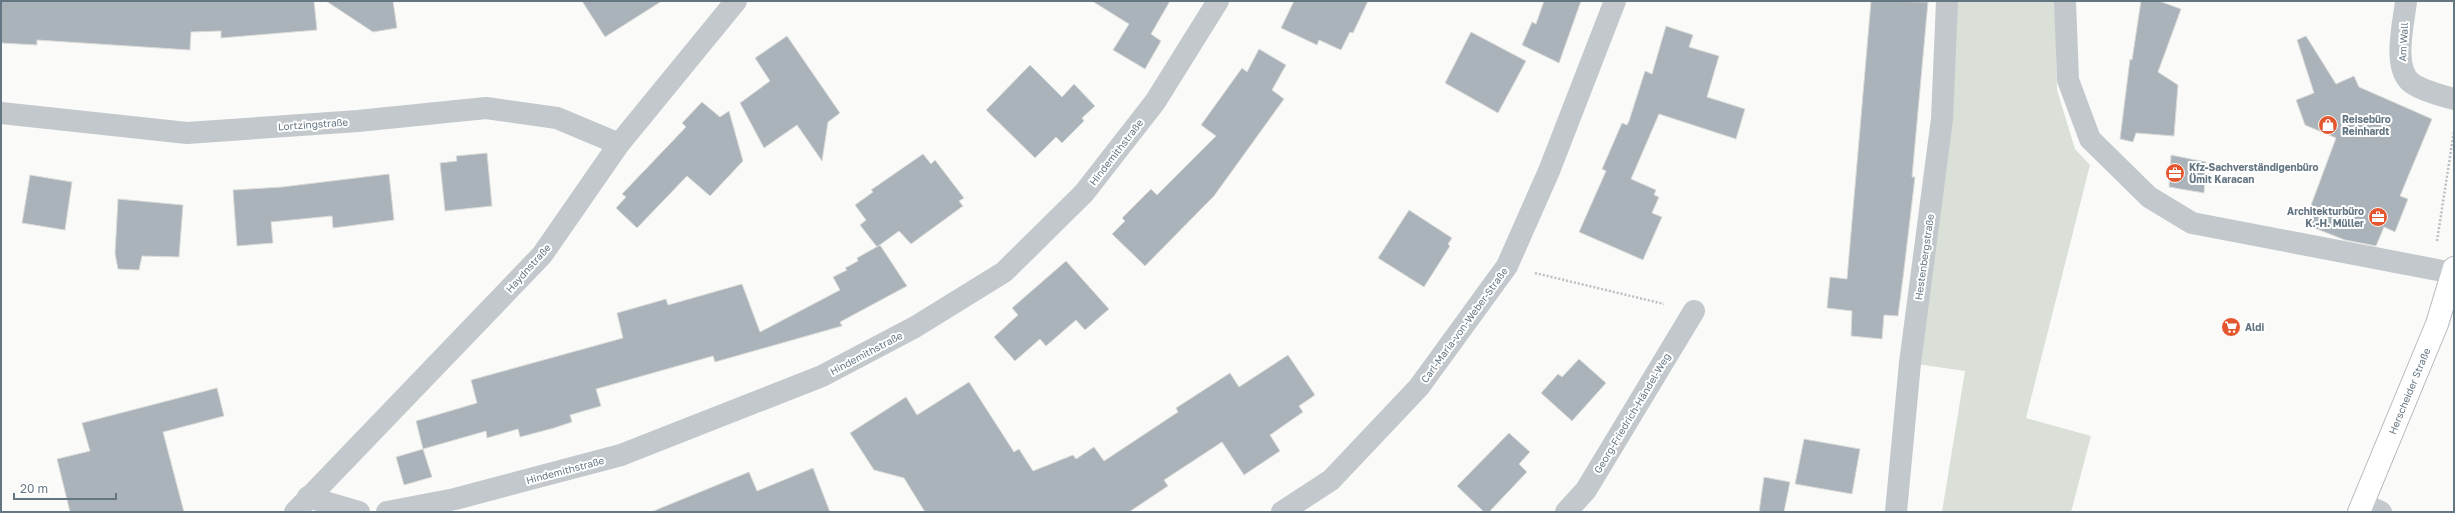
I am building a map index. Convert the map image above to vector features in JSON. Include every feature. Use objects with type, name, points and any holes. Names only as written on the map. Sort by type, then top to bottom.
[{"type":"main road","name":"Herscheider Straße","points":[[2368,509],[2436,324],[2453,271]]},
{"type":"main road","points":[[2436,324],[2454,307]]},
{"type":"street","name":"Haydnstraße","points":[[302,504],[542,255],[619,144],[736,1]]},
{"type":"street","name":"Hindemithstraße","points":[[387,512],[455,499],[621,454],[822,376],[915,327],[998,276],[1084,193],[1155,102],[1218,1]]},
{"type":"street","name":"Carl-Maria-von-Weber-Straße","points":[[1282,512],[1331,480],[1419,388],[1507,266],[1548,171],[1615,1]]},
{"type":"street","name":"Hestenbergstraße","points":[[1896,512],[1910,363],[1942,119],[1947,1]]},
{"type":"street","points":[[2065,1],[2068,80],[2090,139],[2149,197],[2192,223],[2453,271]]},
{"type":"street","name":"Am Wall","points":[[2406,1],[2400,58],[2405,74],[2413,84],[2454,99]]},
{"type":"street","name":"Lortzingstraße","points":[[1,113],[187,133],[358,121],[486,108],[557,118],[619,144]]},
{"type":"street","name":"Georg-Friedrich-Händel-Weg","points":[[1566,512],[1586,490],[1694,311]]},
{"type":"street","points":[[302,504],[359,512]]},
{"type":"path","points":[[1507,266],[1694,311]]},
{"type":"shaded area","points":[[1947,1],[2055,1],[2057,90],[2075,149],[2090,165],[2026,418],[2091,436],[2071,512],[1942,512],[1965,371],[1910,363]]},
{"type":"building","points":[[1,1],[314,1],[317,30],[221,38],[221,31],[191,32],[190,50],[37,40],[37,45],[1,43]]},
{"type":"building","points":[[326,1],[393,1],[397,28],[373,32]]},
{"type":"building","points":[[582,1],[662,1],[605,37]]},
{"type":"building","points":[[1092,1],[1170,1],[1151,34],[1161,41],[1145,69],[1113,50],[1129,24]]},
{"type":"building","points":[[1294,1],[1368,1],[1353,33],[1350,32],[1341,50],[1319,40],[1317,45],[1281,28]]},
{"type":"building","points":[[1544,1],[1581,1],[1559,63],[1522,45],[1532,22],[1536,24]]},
{"type":"building","points":[[1871,1],[1928,2],[1912,177],[1915,177],[1898,316],[1884,315],[1882,339],[1851,336],[1852,311],[1827,308],[1830,277],[1847,279]]},
{"type":"building","points":[[2141,1],[2159,1],[2181,9],[2158,72],[2178,85],[2174,136],[2136,133],[2133,142],[2120,139],[2130,59],[2132,60]]},
{"type":"building","points":[[1666,26],[1693,35],[1689,47],[1719,56],[1707,97],[1745,109],[1736,139],[1659,114],[1631,179],[1656,190],[1654,195],[1659,197],[1652,213],[1662,217],[1643,260],[1579,232],[1606,171],[1602,169],[1622,123],[1627,125],[1629,121],[1645,71],[1652,74]]},
{"type":"building","points":[[1471,32],[1526,61],[1498,113],[1445,83]]},
{"type":"building","points":[[787,36],[840,113],[828,122],[822,161],[797,125],[764,148],[740,103],[770,81],[755,58]]},
{"type":"building","points":[[2306,36],[2336,84],[2354,76],[2359,87],[2432,119],[2400,196],[2408,199],[2395,232],[2384,227],[2376,246],[2345,240],[2304,224],[2336,138],[2305,125],[2296,100],[2314,93],[2297,40]]},
{"type":"building","points":[[1259,49],[1286,65],[1272,90],[1284,99],[1214,196],[1145,266],[1112,234],[1125,221],[1122,218],[1151,189],[1157,195],[1216,136],[1201,125],[1242,68],[1247,72]]},
{"type":"building","points":[[1030,65],[1062,97],[1074,84],[1095,106],[1082,118],[1084,121],[1062,143],[1056,137],[1035,158],[986,110]]},
{"type":"building","points":[[702,102],[720,117],[729,111],[743,161],[710,196],[687,176],[637,228],[616,208],[626,197],[622,194],[686,127],[682,123]]},
{"type":"building","points":[[487,153],[492,206],[445,211],[440,163],[457,161],[456,156]]},
{"type":"building","points":[[923,154],[931,164],[935,160],[964,198],[959,201],[963,206],[911,244],[899,231],[877,247],[860,225],[866,220],[855,205],[873,192],[871,190]]},
{"type":"building","points":[[2171,155],[2206,162],[2204,193],[2169,187]]},
{"type":"building","points":[[389,174],[394,220],[333,228],[332,216],[271,222],[273,243],[237,246],[233,190],[282,187]]},
{"type":"building","points":[[30,175],[72,182],[65,230],[22,223]]},
{"type":"building","points":[[118,199],[183,205],[179,257],[142,256],[139,270],[118,269],[115,254]]},
{"type":"building","points":[[1409,210],[1452,238],[1448,244],[1450,246],[1424,287],[1378,258]]},
{"type":"building","points":[[880,245],[907,286],[840,322],[842,326],[715,362],[713,356],[596,389],[601,406],[570,415],[572,422],[554,428],[520,437],[518,429],[487,438],[486,431],[423,449],[416,421],[477,403],[471,380],[623,338],[617,313],[666,299],[668,305],[742,284],[760,332],[840,290],[833,277],[847,270],[845,268],[858,261],[857,258]]},
{"type":"building","points":[[1066,261],[1109,309],[1085,330],[1076,320],[1046,346],[1040,339],[1015,361],[994,337],[1018,315],[1012,308]]},
{"type":"building","points":[[1288,355],[1315,395],[1299,406],[1303,412],[1270,435],[1280,451],[1244,475],[1222,442],[1164,480],[1168,486],[1129,512],[925,512],[904,478],[874,470],[850,433],[906,397],[917,415],[969,382],[1014,452],[1019,449],[1033,471],[1073,455],[1076,459],[1094,447],[1104,461],[1178,412],[1176,408],[1230,373],[1239,387]]},
{"type":"building","points":[[1579,359],[1606,383],[1572,421],[1541,393],[1558,374],[1562,377]]},
{"type":"building","points":[[217,388],[224,416],[163,432],[184,512],[70,512],[57,459],[90,451],[82,423]]},
{"type":"building","points":[[1509,433],[1530,452],[1519,464],[1527,472],[1489,512],[1484,512],[1457,486]]},
{"type":"building","points":[[1804,439],[1860,449],[1852,494],[1795,484]]},
{"type":"building","points":[[423,449],[432,477],[404,485],[396,457]]},
{"type":"building","points":[[813,468],[830,512],[651,512],[749,472],[757,491]]},
{"type":"building","points":[[1764,477],[1790,482],[1784,512],[1759,512]]},
{"type":"place","name":"Reisebüro Reinhardt","points":[[2328,125]]},
{"type":"place","name":"Kfz-Sachverständigenbüro Ümit Karacan","points":[[2175,173]]},
{"type":"place","name":"Architekturbüro K.-H. Müller","points":[[2378,217]]},
{"type":"place","name":"Aldi","points":[[2231,327]]}]
